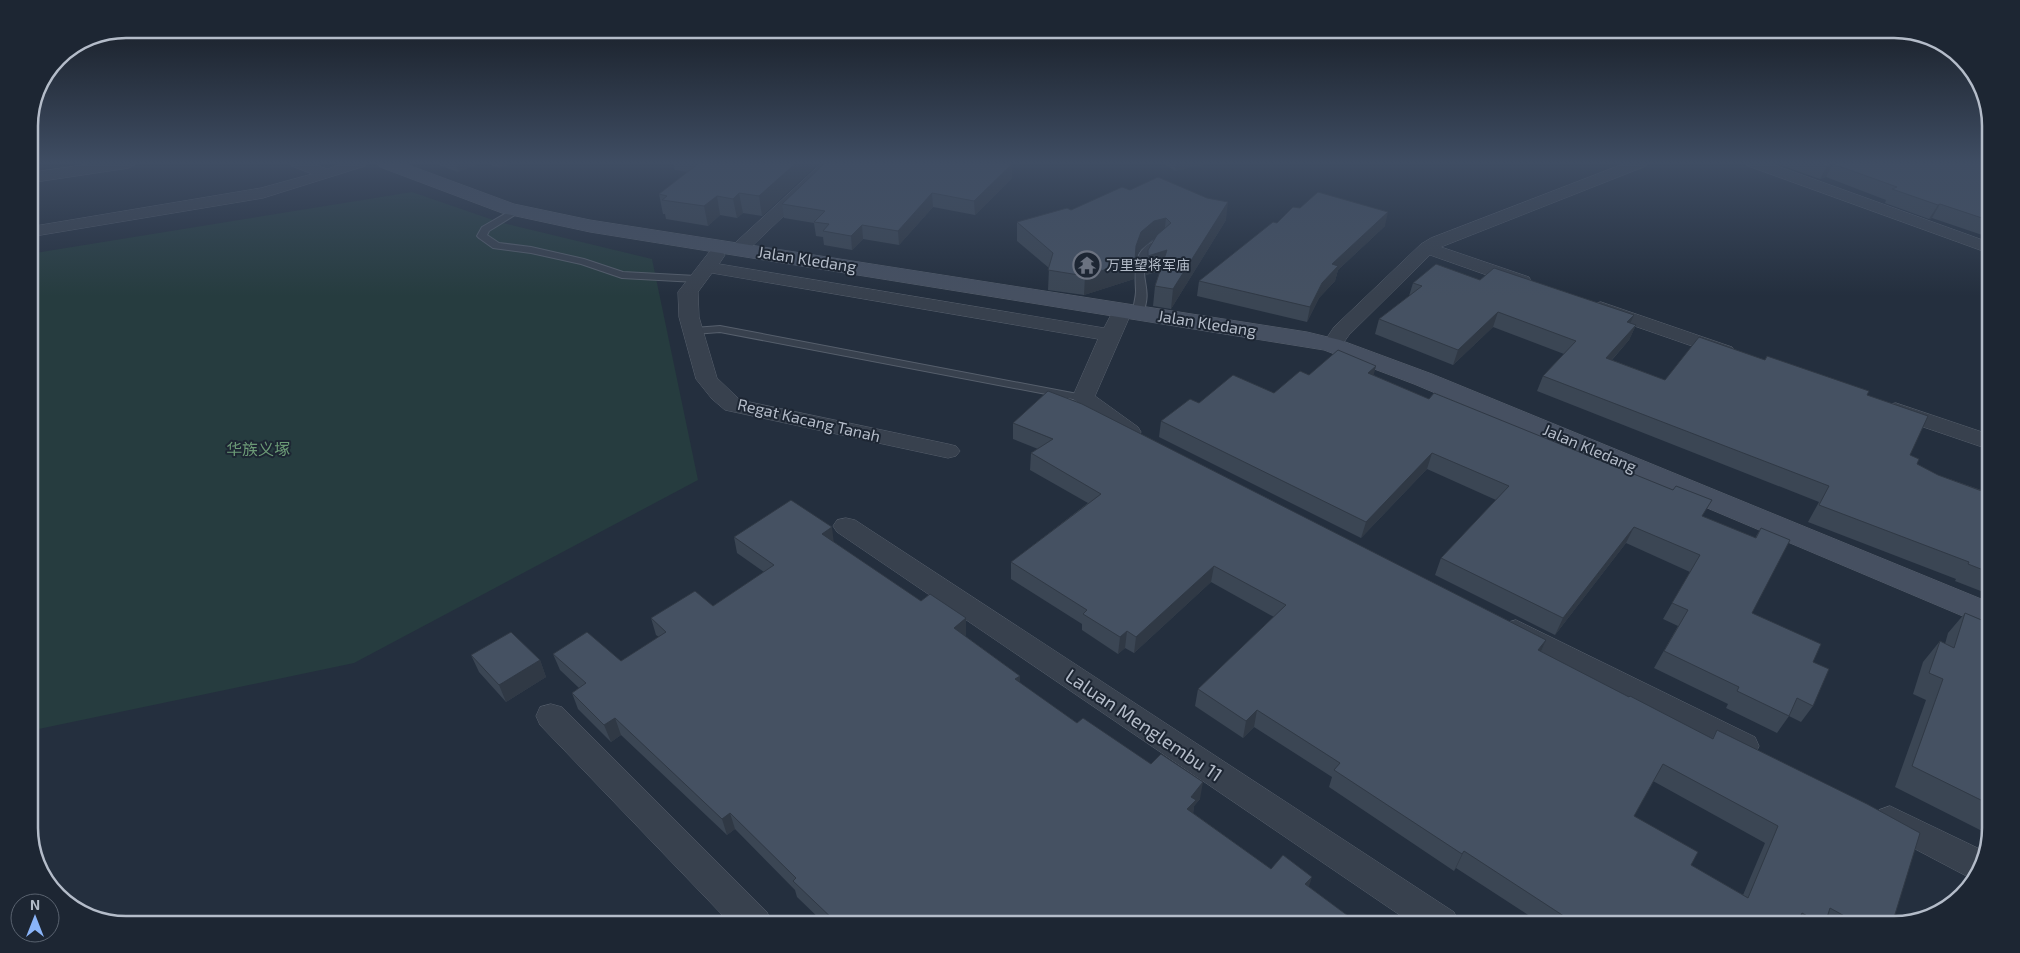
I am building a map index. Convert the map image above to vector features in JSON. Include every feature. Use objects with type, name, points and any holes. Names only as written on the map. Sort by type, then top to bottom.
[{"type":"main road","name":"Jalan Kledang","points":[[508,207],[590,226],[1307,339],[1332,345],[1423,379],[1982,612]]},
{"type":"street","points":[[38,230],[172,207]]},
{"type":"street","name":"Regat Kacang Tanah","points":[[779,207],[701,273],[688,292],[689,317],[708,379],[720,394],[733,405],[948,451]]},
{"type":"street","points":[[1332,345],[1341,331],[1427,248],[1529,207]]},
{"type":"street","points":[[1877,207],[1982,246]]},
{"type":"street","points":[[1427,248],[1540,287]]},
{"type":"street","points":[[701,273],[1110,335]]},
{"type":"street","points":[[1586,304],[1746,359]]},
{"type":"street","points":[[1130,311],[1110,335],[1083,398],[1109,419],[1153,445]]},
{"type":"street","points":[[1878,404],[1982,440]]},
{"type":"street","name":"Laluan Menglembu 11","points":[[846,526],[1430,916]]},
{"type":"street","points":[[1497,620],[1770,759]]},
{"type":"street","points":[[551,716],[747,916]]},
{"type":"street","points":[[1867,809],[1975,863]]},
{"type":"lane","points":[[515,210],[485,229],[482,236],[496,246],[531,250],[575,260],[622,275],[701,273]]},
{"type":"lane","points":[[1130,311],[1142,299],[1139,269],[1140,258],[1146,249],[1163,241]]},
{"type":"lane","points":[[694,330],[720,329],[1083,398]]},
{"type":"green space","name":"华族义塚","points":[[316,207],[457,207],[499,222],[652,259],[698,480],[354,663],[38,729],[38,253]]},
{"type":"building","points":[[803,207],[919,207],[898,231],[862,225],[851,236],[823,231],[829,224],[814,222],[825,211]]},
{"type":"building","points":[[1077,207],[1225,207],[1173,289],[1155,286],[1167,250],[1148,256],[1148,250],[1157,235],[1171,223],[1166,218],[1154,221],[1141,232],[1136,246],[1135,260],[1085,276],[1048,270],[1053,253],[1017,222],[1067,208],[1071,210]]},
{"type":"building","points":[[1293,207],[1372,207],[1388,212],[1332,264],[1338,266],[1322,283],[1310,307],[1199,281],[1273,222],[1277,223]]},
{"type":"building","points":[[1950,207],[1982,207],[1982,218]]},
{"type":"building","points":[[1436,264],[1480,280],[1494,268],[1634,315],[1627,322],[1636,325],[1606,358],[1665,380],[1699,337],[1765,360],[1767,356],[1869,391],[1867,395],[1928,416],[1910,455],[1919,459],[1917,464],[1938,475],[1982,491],[1982,569],[1968,564],[1969,562],[1819,505],[1829,486],[1543,376],[1576,341],[1498,312],[1458,350],[1379,319],[1422,286],[1413,283]]},
{"type":"building","points":[[1338,350],[1376,366],[1368,373],[1429,399],[1434,393],[1673,490],[1676,486],[1712,500],[1702,516],[1756,538],[1761,528],[1790,540],[1752,613],[1821,644],[1813,662],[1829,669],[1813,706],[1797,698],[1789,716],[1737,691],[1739,687],[1664,651],[1688,610],[1672,603],[1700,555],[1634,527],[1563,618],[1441,558],[1509,486],[1432,453],[1366,522],[1161,421],[1190,399],[1199,403],[1233,375],[1274,393],[1300,371],[1309,375]]},
{"type":"building","points":[[1048,391],[1082,404],[1546,640],[1538,650],[1629,697],[1713,739],[1717,730],[1867,804],[1920,833],[1894,916],[1844,916],[1830,908],[1828,916],[1807,916],[1802,913],[1801,916],[1564,916],[1464,851],[1462,854],[1334,770],[1340,763],[1257,710],[1246,721],[1198,689],[1286,605],[1214,566],[1136,637],[1127,631],[1120,637],[1083,614],[1087,610],[1011,562],[1101,494],[1031,453],[1053,439],[1013,423]],"holes":[[[1663,764],[1778,826],[1748,898],[1691,865],[1698,852],[1634,816]]]},
{"type":"building","points":[[791,500],[832,527],[822,534],[921,601],[930,594],[966,618],[954,628],[1020,676],[1015,679],[1077,723],[1083,718],[1151,764],[1161,754],[1203,782],[1191,797],[1196,800],[1187,809],[1271,869],[1283,855],[1312,877],[1305,884],[1348,916],[830,916],[793,881],[796,878],[730,813],[722,819],[615,718],[604,725],[572,693],[586,683],[553,654],[587,632],[621,661],[666,632],[651,618],[695,591],[713,606],[774,565],[734,537]]},
{"type":"building","points":[[1965,613],[1982,620],[1982,801],[1912,766],[1943,679],[1929,673],[1940,641],[1954,648]]},
{"type":"building","points":[[511,632],[540,660],[499,685],[471,655]]},
{"type":"place","name":"万里望将军庙","points":[[1087,265]]}]
